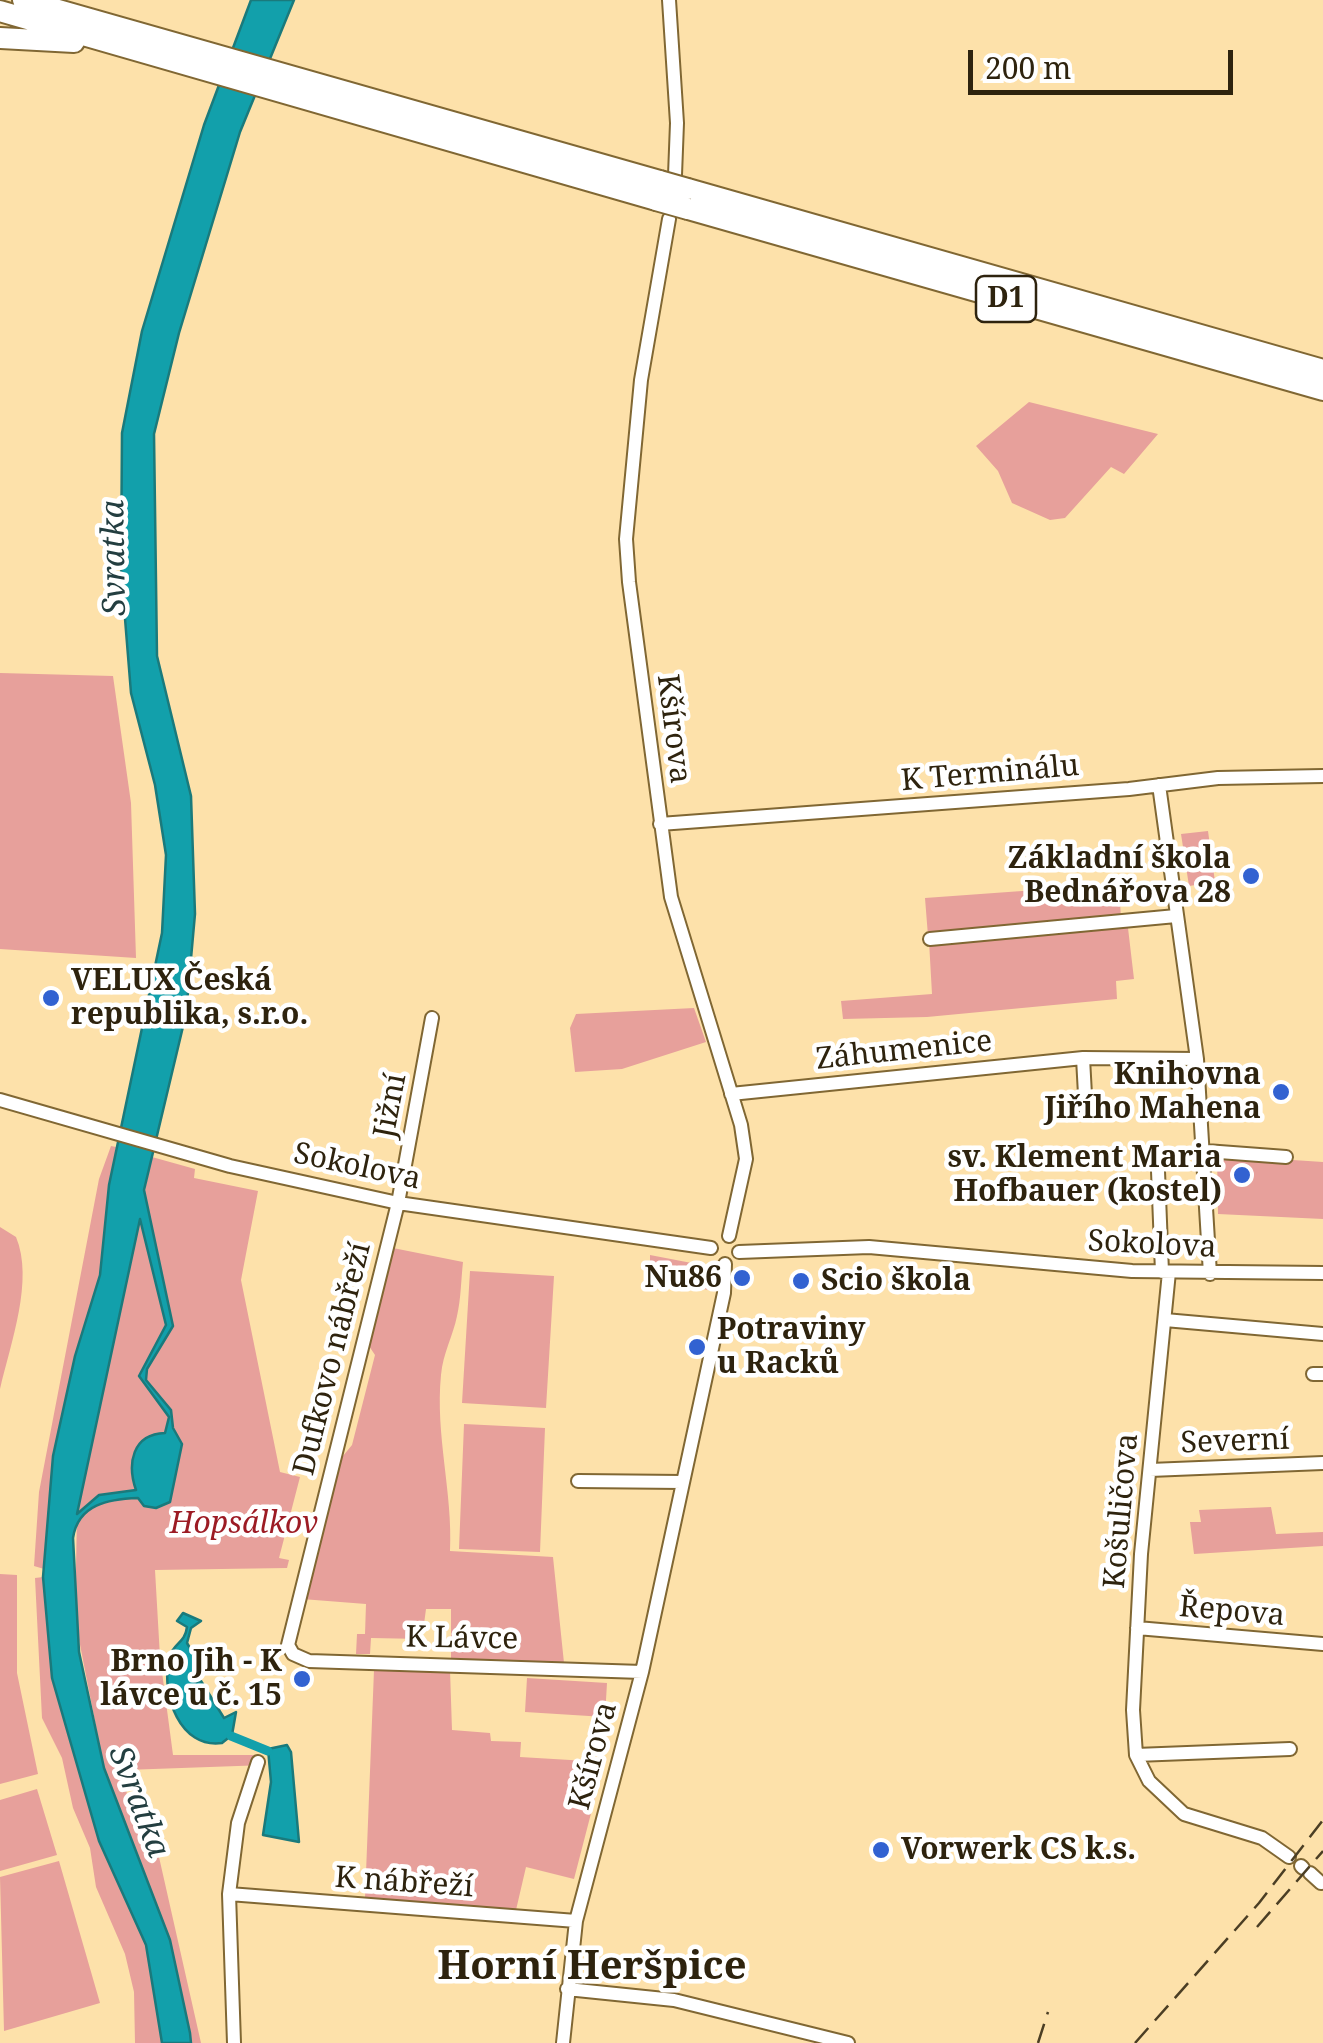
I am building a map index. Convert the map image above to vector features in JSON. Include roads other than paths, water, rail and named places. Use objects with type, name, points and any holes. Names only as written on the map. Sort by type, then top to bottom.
[{"type":"highway","name":"D1","points":[[22,0],[193,57],[1323,370]]},
{"type":"highway","points":[[80,1],[193,57]]},
{"type":"highway","name":"D1","points":[[0,11],[140,51],[193,57]]},
{"type":"highway","points":[[0,38],[140,51]]},
{"type":"highway","name":"D1","points":[[674,191],[1323,390]]},
{"type":"street","points":[[669,0],[678,123],[674,191]]},
{"type":"street","name":"Kšírova","points":[[669,220],[641,380],[626,539],[671,897],[731,1094],[746,1159],[729,1236]]},
{"type":"street","name":"K Terminálu","points":[[660,824],[1218,778],[1323,776]]},
{"type":"street","points":[[1159,785],[1206,1152],[1210,1274]]},
{"type":"street","points":[[930,940],[1176,916]]},
{"type":"street","name":"Jižní","points":[[398,1203],[432,1018]]},
{"type":"street","points":[[1083,1058],[1086,1113]]},
{"type":"street","name":"Záhumenice","points":[[731,1094],[1083,1058],[1196,1059]]},
{"type":"street","name":"Sokolova","points":[[0,1100],[172,1151],[398,1203],[710,1248]]},
{"type":"street","points":[[1206,1152],[1286,1157]]},
{"type":"street","name":"Košuličova","points":[[1136,1755],[1133,1710],[1137,1628],[1165,1320],[1158,1171]]},
{"type":"street","name":"Dufkovo nábřeží","points":[[288,1645],[398,1203]]},
{"type":"street","points":[[729,1236],[736,1240],[739,1252],[725,1264],[714,1258],[710,1248],[715,1238],[729,1236]]},
{"type":"street","name":"Sokolova","points":[[739,1252],[868,1246],[1165,1272],[1323,1273]]},
{"type":"street","name":"Kšírova","points":[[563,2043],[576,1922],[642,1672],[724,1293],[725,1264]]},
{"type":"street","points":[[1165,1320],[1323,1334]]},
{"type":"street","name":"Severní","points":[[1150,1470],[1323,1463]]},
{"type":"street","points":[[578,1481],[683,1482]]},
{"type":"street","name":"Řepova","points":[[1137,1628],[1323,1644]]},
{"type":"street","name":"K Lávce","points":[[288,1645],[293,1654],[309,1661],[642,1672]]},
{"type":"street","points":[[1279,1734],[1284,1749],[1136,1755],[1149,1781],[1184,1814],[1262,1838],[1290,1856]]},
{"type":"street","points":[[234,2043],[229,1894],[238,1823],[258,1762]]},
{"type":"street","name":"K nábřeží","points":[[229,1894],[576,1922]]},
{"type":"street","points":[[568,1988],[674,2000],[848,2043]]},
{"type":"water","points":[[251,0],[294,0],[240,132],[179,333],[154,434],[157,656],[191,796],[195,914],[186,1014],[144,1190],[173,1326],[147,1369],[146,1380],[171,1410],[173,1428],[182,1444],[170,1502],[156,1508],[144,1506],[138,1498],[96,1506],[81,1518],[73,1538],[79,1652],[104,1768],[170,1940],[190,2033],[191,2043],[162,2043],[146,1945],[99,1841],[52,1678],[43,1577],[53,1456],[75,1356],[100,1275],[109,1185],[162,933],[166,855],[155,785],[131,693],[121,569],[122,433],[142,331],[204,125]],"holes":[[[140,1219],[166,1325],[139,1376],[169,1417],[165,1433],[145,1439],[135,1452],[132,1470],[136,1490],[99,1495],[77,1514]]]},
{"type":"water","points":[[183,1613],[201,1621],[191,1628],[187,1643],[197,1660],[195,1682],[201,1681],[224,1718],[236,1712],[232,1735],[222,1743],[207,1743],[195,1737],[185,1729],[171,1703],[167,1674],[173,1650],[186,1633],[187,1627],[177,1621]]},
{"type":"water","points":[[287,1745],[291,1752],[299,1842],[263,1835],[271,1782],[268,1749]]},
{"type":"waterway","points":[[231,1736],[268,1751]]},
{"type":"railway","points":[[1135,2043],[1259,1903],[1323,1820]]},
{"type":"railway","points":[[1257,1927],[1323,1851]]},
{"type":"railway","points":[[1038,2043],[1048,2012]]},
{"type":"place","name":"Základní škola Bednářova 28","points":[[1251,876]]},
{"type":"place","name":"VELUX Česká republika, s.r.o.","points":[[51,998]]},
{"type":"place","name":"Knihovna Jiřího Mahena","points":[[1281,1092]]},
{"type":"place","name":"sv. Klement Maria Hofbauer (kostel)","points":[[1242,1175]]},
{"type":"place","name":"Nu86","points":[[742,1278]]},
{"type":"place","name":"Scio škola","points":[[801,1281]]},
{"type":"place","name":"Potraviny u Racků","points":[[697,1347]]},
{"type":"place","name":"Brno Jih - K lávce u č. 15","points":[[302,1679]]},
{"type":"place","name":"Vorwerk CS k.s.","points":[[881,1850]]},
{"type":"district","name":"Horní Heršpice","points":[[592,1968]]},
{"type":"water label","name":"Svratka","points":[[115,558]]},
{"type":"water label","name":"Svratka","points":[[138,1802]]},
{"type":"park label","name":"Hopsálkov","points":[[244,1524]]}]
